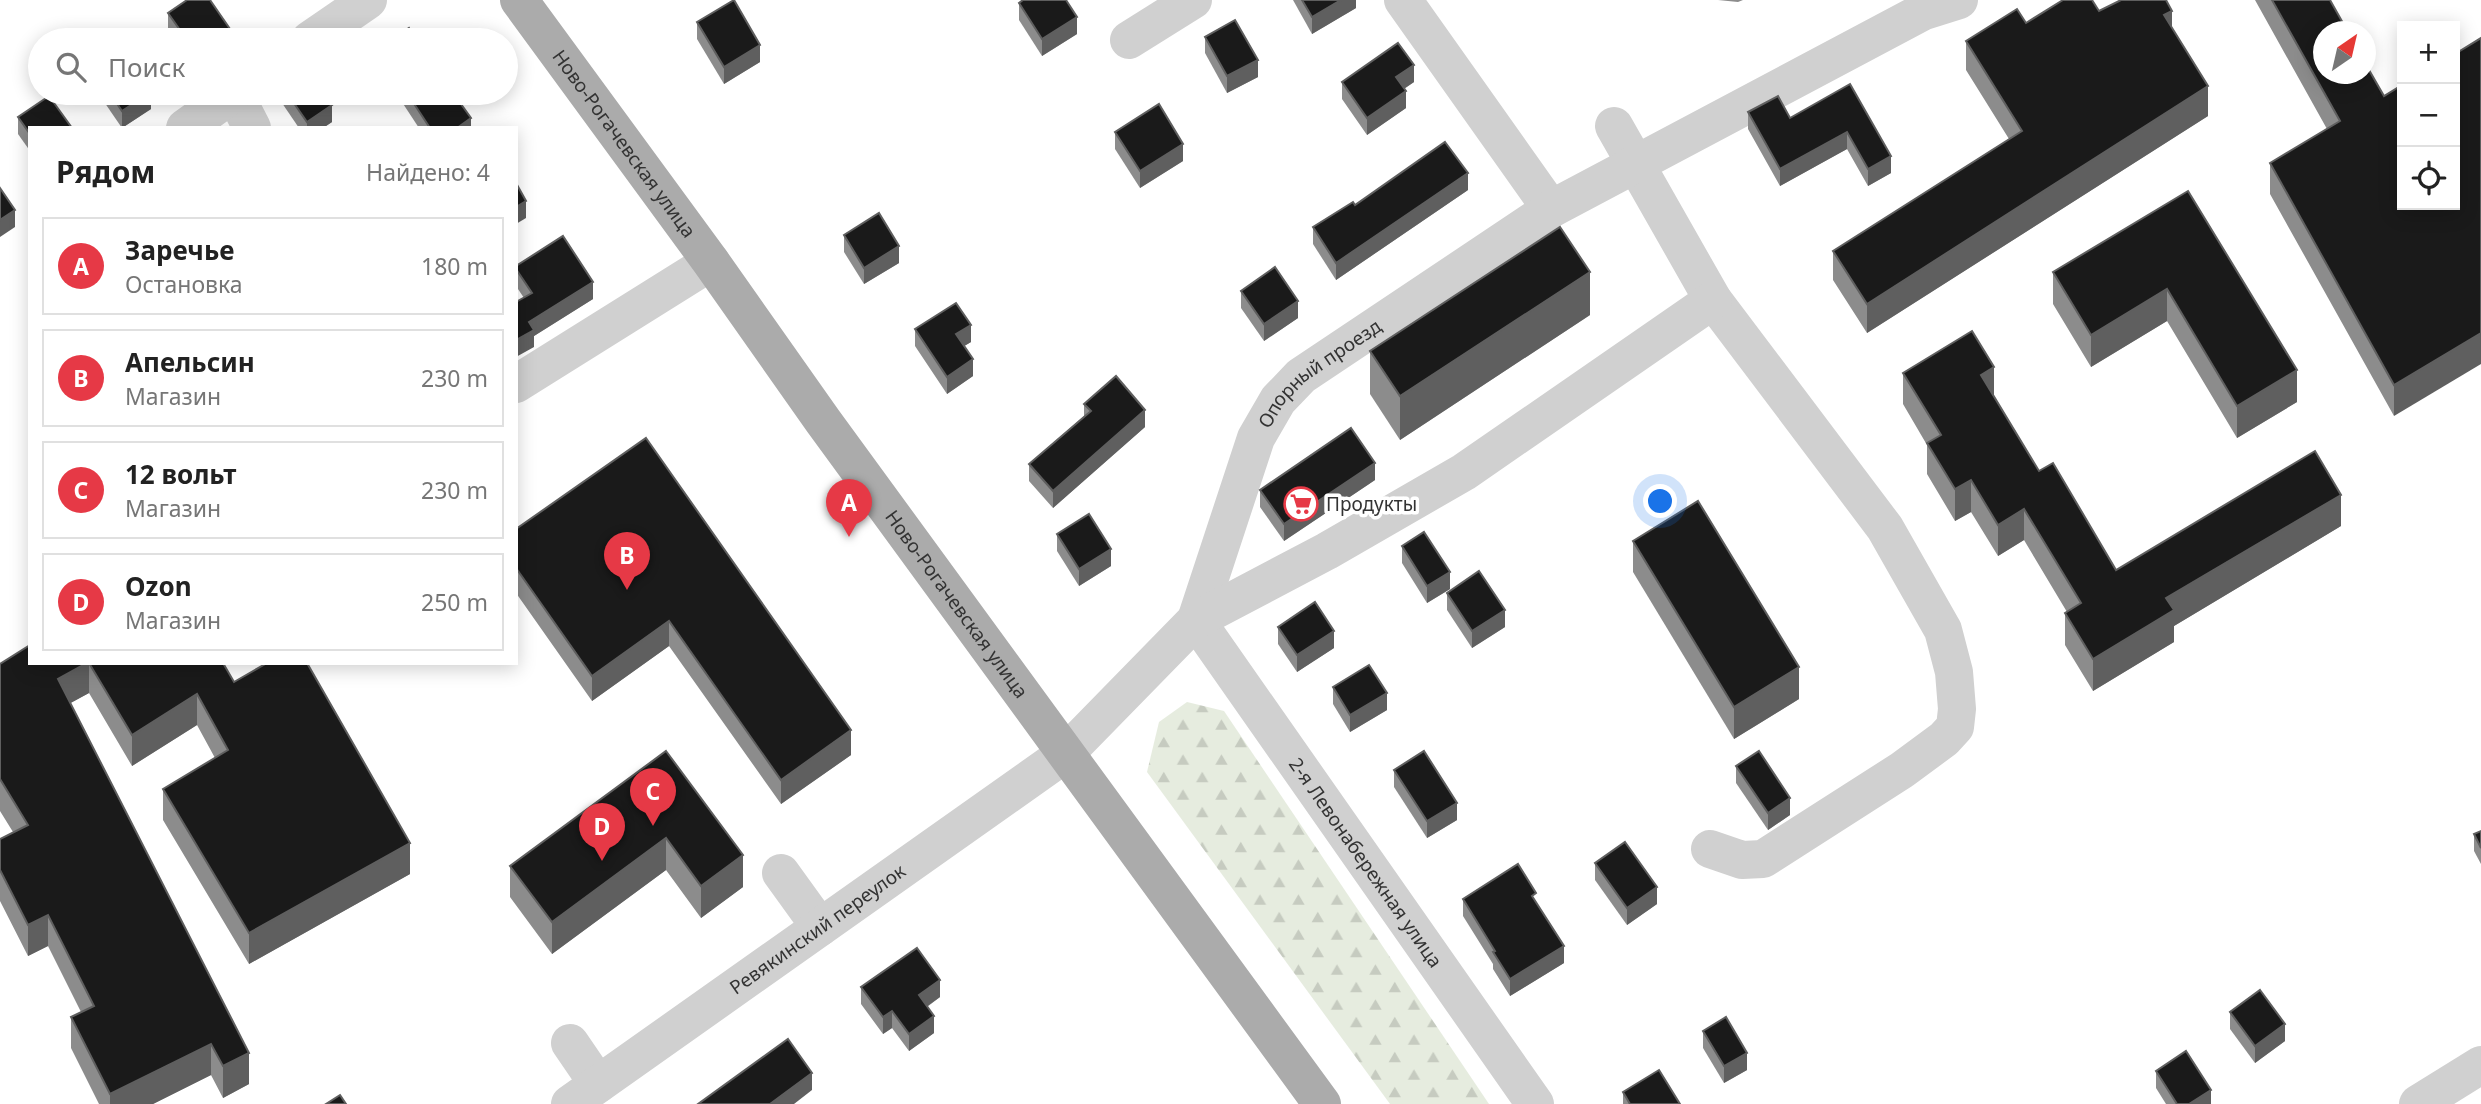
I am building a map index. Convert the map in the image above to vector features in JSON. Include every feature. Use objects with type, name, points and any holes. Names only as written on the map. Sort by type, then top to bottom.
[{"type":"main road","name":"Ново-Рогачевская улица","points":[[519,0],[1322,1104]]},
{"type":"street","points":[[327,28],[368,0]]},
{"type":"street","points":[[1129,40],[1193,0]]},
{"type":"street","points":[[1403,0],[1550,209]]},
{"type":"street","name":"Опорный проезд","points":[[1196,620],[1256,438],[1278,400],[1301,376],[1550,209],[1924,11],[1959,0]]},
{"type":"street","points":[[188,126],[217,105]]},
{"type":"street","points":[[240,105],[251,126]]},
{"type":"street","points":[[1614,126],[1713,300],[1885,528],[1943,631],[1954,672],[1957,709],[1955,727],[1944,739],[1902,770],[1763,859],[1742,860],[1710,849]]},
{"type":"street","points":[[518,383],[710,262]]},
{"type":"street","points":[[1196,620],[1327,551],[1464,472],[1713,300]]},
{"type":"street","name":"Ревякинский переулок","points":[[584,1094],[1065,754],[1196,620]]},
{"type":"street","name":"2-я Левонабережная улица","points":[[1196,620],[1535,1104]]},
{"type":"street","points":[[781,873],[820,927]]},
{"type":"street","points":[[569,1043],[584,1094]]},
{"type":"street","points":[[2418,1104],[2481,1065]]},
{"type":"green space","points":[[1187,702],[1224,711],[1489,1104],[1390,1104],[1147,772],[1159,722]]},
{"type":"building","points":[[187,0],[210,0],[229,28],[179,28],[168,13]]},
{"type":"building","points":[[734,0],[760,45],[724,67],[697,22]]},
{"type":"building","points":[[1023,0],[1066,0],[1077,17],[1042,39],[1019,3]]},
{"type":"building","points":[[1302,0],[1341,0],[1312,17]]},
{"type":"building","points":[[2063,0],[2092,0],[2099,11],[2121,0],[2166,0],[2172,11],[2164,15],[2208,86],[1867,304],[1833,251],[2022,131],[1966,41],[2017,9],[2026,23]]},
{"type":"building","points":[[2272,0],[2330,0],[2342,21],[2313,21],[2313,73]]},
{"type":"building","points":[[1235,20],[1258,60],[1227,76],[1205,37]]},
{"type":"building","points":[[2481,38],[2481,333],[2394,385],[2270,163],[2340,121],[2319,84],[2376,82],[2384,96],[2397,88],[2397,210],[2460,210],[2460,51]]},
{"type":"building","points":[[1398,43],[1414,65],[1396,77],[1406,91],[1367,118],[1342,82]]},
{"type":"building","points":[[1850,84],[1891,156],[1868,169],[1847,132],[1780,169],[1748,112],[1778,96],[1790,118]]},
{"type":"building","points":[[1159,104],[1183,144],[1140,171],[1115,132]]},
{"type":"building","points":[[36,105],[55,105],[71,126],[28,126],[28,131],[18,117]]},
{"type":"building","points":[[118,105],[131,105],[122,111]]},
{"type":"building","points":[[295,105],[332,105],[307,122]]},
{"type":"building","points":[[415,105],[462,105],[471,118],[460,126],[429,126]]},
{"type":"building","points":[[1445,142],[1468,173],[1336,263],[1313,227],[1353,202],[1355,205]]},
{"type":"building","points":[[518,187],[526,201],[518,206]]},
{"type":"building","points":[[0,188],[15,210],[0,220]]},
{"type":"building","points":[[2188,191],[2297,370],[2237,406],[2167,289],[2091,335],[2053,272]]},
{"type":"building","points":[[879,213],[899,246],[864,268],[844,235]]},
{"type":"building","points":[[1560,227],[1590,272],[1400,396],[1370,351]]},
{"type":"building","points":[[563,236],[593,282],[529,322],[534,330],[518,339],[518,301],[532,293],[518,272],[518,265]]},
{"type":"building","points":[[1275,267],[1298,301],[1264,324],[1241,291]]},
{"type":"building","points":[[956,303],[971,325],[956,334],[973,359],[947,377],[915,329]]},
{"type":"building","points":[[1972,331],[1994,367],[1981,375],[2039,471],[2053,463],[2116,570],[2315,451],[2341,495],[2166,598],[2174,610],[2093,659],[2065,613],[2081,603],[2024,509],[1998,525],[1971,480],[1955,489],[1927,443],[1941,435],[1903,373]]},
{"type":"building","points":[[1116,376],[1145,410],[1053,491],[1029,464],[1091,411],[1084,404]]},
{"type":"building","points":[[1351,428],[1375,463],[1284,524],[1260,490]]},
{"type":"building","points":[[646,438],[851,730],[781,780],[669,621],[592,676],[518,571],[518,528]]},
{"type":"building","points":[[1698,501],[1799,667],[1734,707],[1633,541]]},
{"type":"building","points":[[1089,514],[1111,549],[1079,569],[1057,534]]},
{"type":"building","points":[[1424,532],[1450,572],[1427,586],[1402,546]]},
{"type":"building","points":[[1479,571],[1505,610],[1472,631],[1447,593]]},
{"type":"building","points":[[1315,602],[1334,631],[1297,655],[1278,627]]},
{"type":"building","points":[[28,646],[28,665],[83,665],[58,679],[249,1053],[223,1066],[211,1044],[110,1094],[71,1017],[94,1006],[48,915],[28,925],[0,870],[0,839],[28,825],[0,779],[0,664]]},
{"type":"building","points":[[90,665],[224,665],[234,682],[264,665],[308,665],[410,843],[249,933],[163,789],[228,750],[197,694],[132,735]]},
{"type":"building","points":[[1369,665],[1387,693],[1350,715],[1333,687]]},
{"type":"building","points":[[666,751],[743,855],[701,886],[666,838],[552,922],[510,866]]},
{"type":"building","points":[[1424,751],[1457,803],[1427,821],[1394,770]]},
{"type":"building","points":[[1759,751],[1790,798],[1768,813],[1736,766]]},
{"type":"building","points":[[2481,831],[2481,848],[2474,834]]},
{"type":"building","points":[[1625,842],[1657,887],[1627,908],[1595,863]]},
{"type":"building","points":[[1518,864],[1536,893],[1532,896],[1564,946],[1510,979],[1463,899]]},
{"type":"building","points":[[917,948],[940,980],[919,995],[934,1016],[909,1034],[892,1011],[883,1017],[861,987]]},
{"type":"building","points":[[2260,990],[2285,1024],[2255,1046],[2230,1012]]},
{"type":"building","points":[[1726,1017],[1747,1053],[1724,1066],[1703,1031]]},
{"type":"building","points":[[788,1039],[812,1073],[770,1104],[698,1104]]},
{"type":"building","points":[[2186,1051],[2211,1090],[2189,1104],[2177,1104],[2156,1071]]},
{"type":"building","points":[[1659,1070],[1680,1104],[1630,1104],[1623,1092]]},
{"type":"building","points":[[340,1095],[346,1104],[326,1104]]},
{"type":"place","name":"Продукты","points":[[1301,504]]},
{"type":"place","name":"Заречье","points":[[849,537]]},
{"type":"place","name":"Апельсин","points":[[627,590]]},
{"type":"place","name":"12 вольт","points":[[653,826]]},
{"type":"place","name":"Ozon","points":[[602,861]]}]
